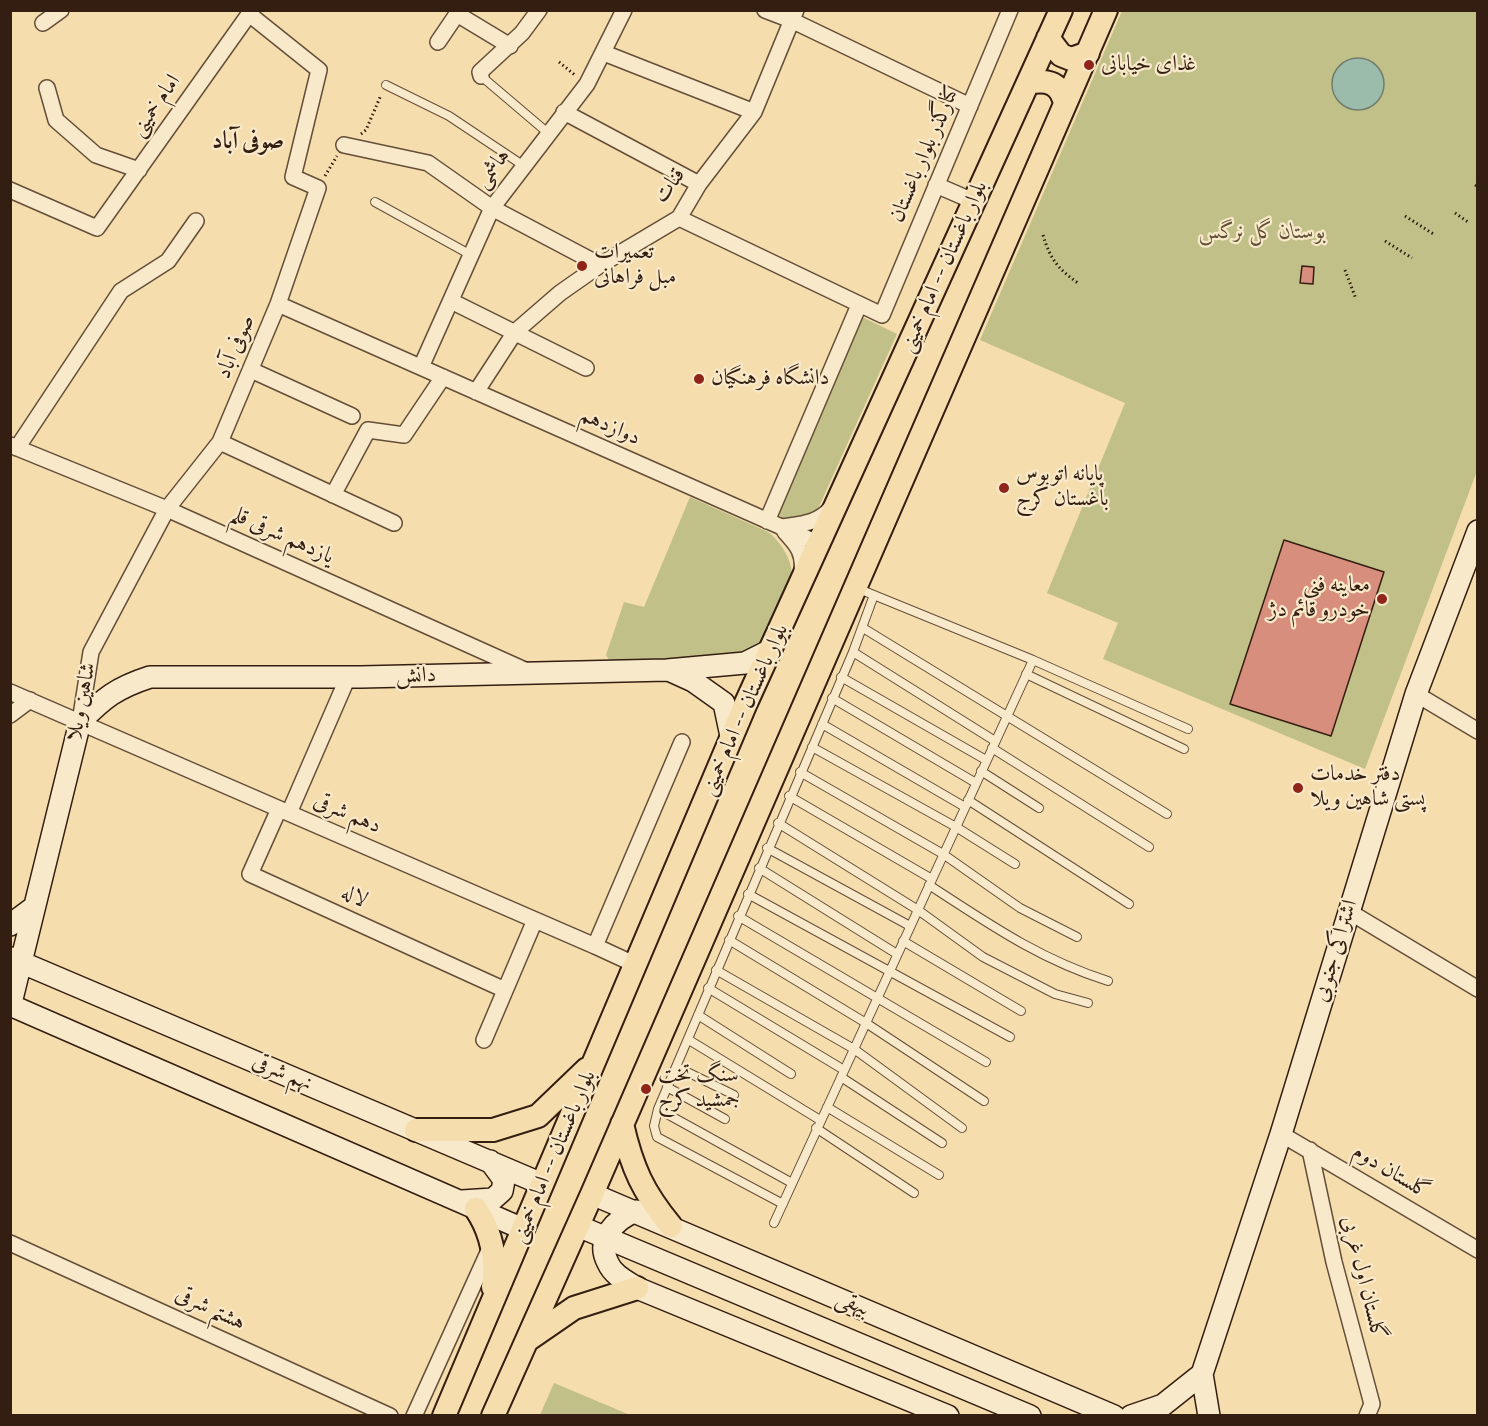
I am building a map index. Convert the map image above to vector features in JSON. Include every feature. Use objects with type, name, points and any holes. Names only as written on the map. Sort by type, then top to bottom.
[{"type":"main road","name":"بلوار باغستان -- امام خمینی","points":[[493,1416],[622,1124],[864,591],[1106,10]]},
{"type":"main road","name":"بلوار باغستان -- امام خمینی","points":[[444,1416],[731,736],[843,494],[1048,38],[1058,11]]},
{"type":"main road","points":[[1048,38],[1061,55],[1071,59],[1088,52]]},
{"type":"main road","points":[[1028,82],[1042,80],[1054,84],[1062,90],[1065,104]]},
{"type":"main road","name":"اشتراکی جنوبی","points":[[1209,1416],[1202,1374],[1281,1134],[1416,694],[1478,531]]},
{"type":"main road","points":[[668,670],[745,663],[771,650]]},
{"type":"main road","name":"دانش","points":[[80,723],[103,698],[122,686],[150,677],[348,677],[668,670],[693,681],[724,703],[731,736]]},
{"type":"main road","name":"شاهین ویلا","points":[[11,1006],[16,960],[33,908],[80,723]]},
{"type":"main road","points":[[10,925],[33,908]]},
{"type":"main road","name":"نهم شرقی","points":[[16,960],[542,1184]]},
{"type":"main road","name":"نهم شرقی","points":[[11,1006],[523,1229]]},
{"type":"main road","points":[[416,1130],[493,1130],[538,1116],[595,1062]]},
{"type":"main road","points":[[622,1124],[631,1161],[640,1184],[671,1226]]},
{"type":"main road","points":[[467,1205],[493,1198],[502,1191],[504,1180],[490,1161]]},
{"type":"main road","name":"بیهقی","points":[[592,1194],[1114,1416]]},
{"type":"main road","points":[[467,1205],[484,1221],[492,1244],[495,1271],[491,1304]]},
{"type":"main road","points":[[636,1211],[616,1221],[607,1236],[605,1256],[608,1264],[618,1276],[637,1288],[948,1416]]},
{"type":"main road","name":"بیهقی","points":[[578,1226],[607,1236],[1030,1416]]},
{"type":"main road","points":[[528,1340],[574,1308],[637,1288]]},
{"type":"main road","points":[[1131,1416],[1163,1405],[1202,1374]]},
{"type":"street","points":[[43,23],[61,10]]},
{"type":"street","points":[[481,76],[480,72],[510,46],[539,10]]},
{"type":"street","name":"هاشمی","points":[[421,367],[492,208],[587,84],[624,10]]},
{"type":"street","points":[[765,10],[794,15],[970,106]]},
{"type":"street","name":"کنارگذر بلوار باغستان","points":[[859,305],[882,315],[1010,10]]},
{"type":"street","points":[[250,12],[319,70],[293,177],[318,188]]},
{"type":"street","name":"امام خمینی","points":[[10,190],[98,228],[250,12]]},
{"type":"street","points":[[438,42],[457,14],[510,46]]},
{"type":"street","name":"قنات","points":[[476,392],[515,332],[560,292],[600,265],[679,218],[699,184],[754,112],[794,15]]},
{"type":"street","points":[[604,53],[754,112]]},
{"type":"street","points":[[47,88],[56,120],[96,155],[139,170]]},
{"type":"street","points":[[564,112],[699,184]]},
{"type":"street","points":[[344,145],[428,164],[492,208],[600,265]]},
{"type":"street","points":[[936,185],[974,201]]},
{"type":"street","name":"صوفی آباد","points":[[167,509],[220,442],[278,304],[318,188]]},
{"type":"street","points":[[679,218],[859,305],[774,524]]},
{"type":"street","points":[[14,447],[121,291],[168,261],[196,221]]},
{"type":"street","points":[[451,301],[586,368]]},
{"type":"street","name":"دوازدهم","points":[[278,304],[820,544]]},
{"type":"street","points":[[251,370],[352,416]]},
{"type":"street","points":[[333,495],[368,430],[404,435],[442,377]]},
{"type":"street","points":[[220,442],[393,523]]},
{"type":"street","name":"یازدهم شرقی قلم","points":[[14,447],[167,509],[533,674]]},
{"type":"street","points":[[774,524],[819,519],[843,494]]},
{"type":"street","name":"شاهین ویلا","points":[[80,723],[91,652],[167,509]]},
{"type":"street","points":[[774,524],[800,548],[803,559],[800,588]]},
{"type":"street","points":[[284,811],[348,677]]},
{"type":"street","name":"دهم شرقی","points":[[10,692],[634,964]]},
{"type":"street","points":[[1416,694],[1478,731]]},
{"type":"street","points":[[10,715],[30,700]]},
{"type":"street","points":[[595,946],[682,742]]},
{"type":"street","name":"لاله","points":[[284,811],[250,874],[505,990]]},
{"type":"street","points":[[1348,911],[1478,989]]},
{"type":"street","points":[[484,1040],[536,920]]},
{"type":"street","name":"گلستان دوم","points":[[1281,1134],[1478,1250]]},
{"type":"street","name":"گلستان اول غربی","points":[[1310,1150],[1334,1262],[1372,1404],[1367,1416]]},
{"type":"street","name":"هشتم شرقی","points":[[10,1243],[390,1416]]},
{"type":"street","points":[[414,1416],[492,1244]]},
{"type":"lane","points":[[481,76],[548,133]]},
{"type":"lane","points":[[386,85],[449,116],[524,166]]},
{"type":"lane","points":[[375,202],[471,255]]},
{"type":"lane","points":[[783,1204],[657,1137],[654,1126],[658,1109],[689,1040],[738,916],[863,628],[864,591],[1033,660],[1188,729]]},
{"type":"lane","points":[[863,628],[1167,814]]},
{"type":"lane","points":[[853,652],[1149,847]]},
{"type":"lane","points":[[774,1223],[1033,660]]},
{"type":"lane","points":[[1026,674],[1184,749]]},
{"type":"lane","points":[[841,677],[986,760]]},
{"type":"lane","points":[[832,698],[976,783]]},
{"type":"lane","points":[[822,723],[966,804],[1129,904]]},
{"type":"lane","points":[[812,747],[1015,864]]},
{"type":"lane","points":[[981,771],[1039,808]]},
{"type":"lane","points":[[800,772],[943,854],[1020,908],[1077,937]]},
{"type":"lane","points":[[789,796],[930,882],[1007,937],[1040,955],[1108,981]]},
{"type":"lane","points":[[778,823],[918,910],[955,939],[1012,974],[1055,994],[1088,1003]]},
{"type":"lane","points":[[767,848],[910,926]]},
{"type":"lane","points":[[759,868],[897,954]]},
{"type":"lane","points":[[748,894],[1010,1037]]},
{"type":"lane","points":[[738,916],[986,1062]]},
{"type":"lane","points":[[729,940],[866,1023],[984,1101]]},
{"type":"lane","points":[[903,941],[1021,1011]]},
{"type":"lane","points":[[716,970],[854,1049],[962,1128]]},
{"type":"lane","points":[[708,988],[842,1074],[942,1143]]},
{"type":"lane","points":[[698,1015],[791,1074]]},
{"type":"lane","points":[[689,1040],[820,1120]]},
{"type":"lane","points":[[677,1067],[734,1095]]},
{"type":"lane","points":[[668,1087],[725,1119]]},
{"type":"lane","points":[[827,1107],[939,1175]]},
{"type":"lane","points":[[658,1109],[792,1183]]},
{"type":"lane","points":[[816,1128],[914,1193]]},
{"type":"path","points":[[559,62],[587,84]]},
{"type":"path","points":[[318,188],[344,145],[366,130],[386,85]]},
{"type":"path","points":[[1455,213],[1468,222]]},
{"type":"path","points":[[1405,216],[1436,235]]},
{"type":"path","points":[[1043,235],[1050,258],[1059,270],[1078,283]]},
{"type":"path","points":[[1385,241],[1412,258]]},
{"type":"path","points":[[1345,270],[1356,299]]},
{"type":"green space","name":"بوستان گل نرگس","points":[[1122,11],[1477,11],[1477,471],[1365,769],[1103,659],[1118,623],[1047,593],[1125,403],[980,340]]},
{"type":"green space","points":[[862,317],[897,334],[812,522],[786,520],[778,514]]},
{"type":"green space","points":[[690,497],[768,532],[785,551],[791,567],[791,584],[776,620],[760,645],[731,656],[689,661],[611,663],[606,655],[624,602],[644,607]]},
{"type":"green space","points":[[554,1383],[630,1415],[540,1415]]},
{"type":"shaded area","points":[[1353,58],[1363,58],[1373,62],[1380,69],[1384,84],[1380,99],[1373,106],[1363,110],[1353,110],[1343,106],[1336,99],[1332,89],[1332,79],[1336,69],[1343,62]]},
{"type":"building","points":[[1302,266],[1314,267],[1313,284],[1300,283]]},
{"type":"building","points":[[1284,540],[1384,572],[1331,736],[1230,704]]},
{"type":"place","name":"غذای خیابانی","points":[[1089,65]]},
{"type":"place","name":"تعمیرات مبل فراهانی","points":[[582,266]]},
{"type":"place","name":"دانشگاه فرهنگیان","points":[[699,379]]},
{"type":"place","name":"پایانه اتوبوس باغستان کرج","points":[[1004,488]]},
{"type":"place","name":"معاینه فنی خودرو قائم دژ","points":[[1382,599]]},
{"type":"place","name":"دفتر خدمات پستی شاهین ویلا","points":[[1298,788]]},
{"type":"place","name":"سنگ تخت جمشید کرج","points":[[646,1089]]},
{"type":"district","name":"صوفی آباد","points":[[248,142]]}]
